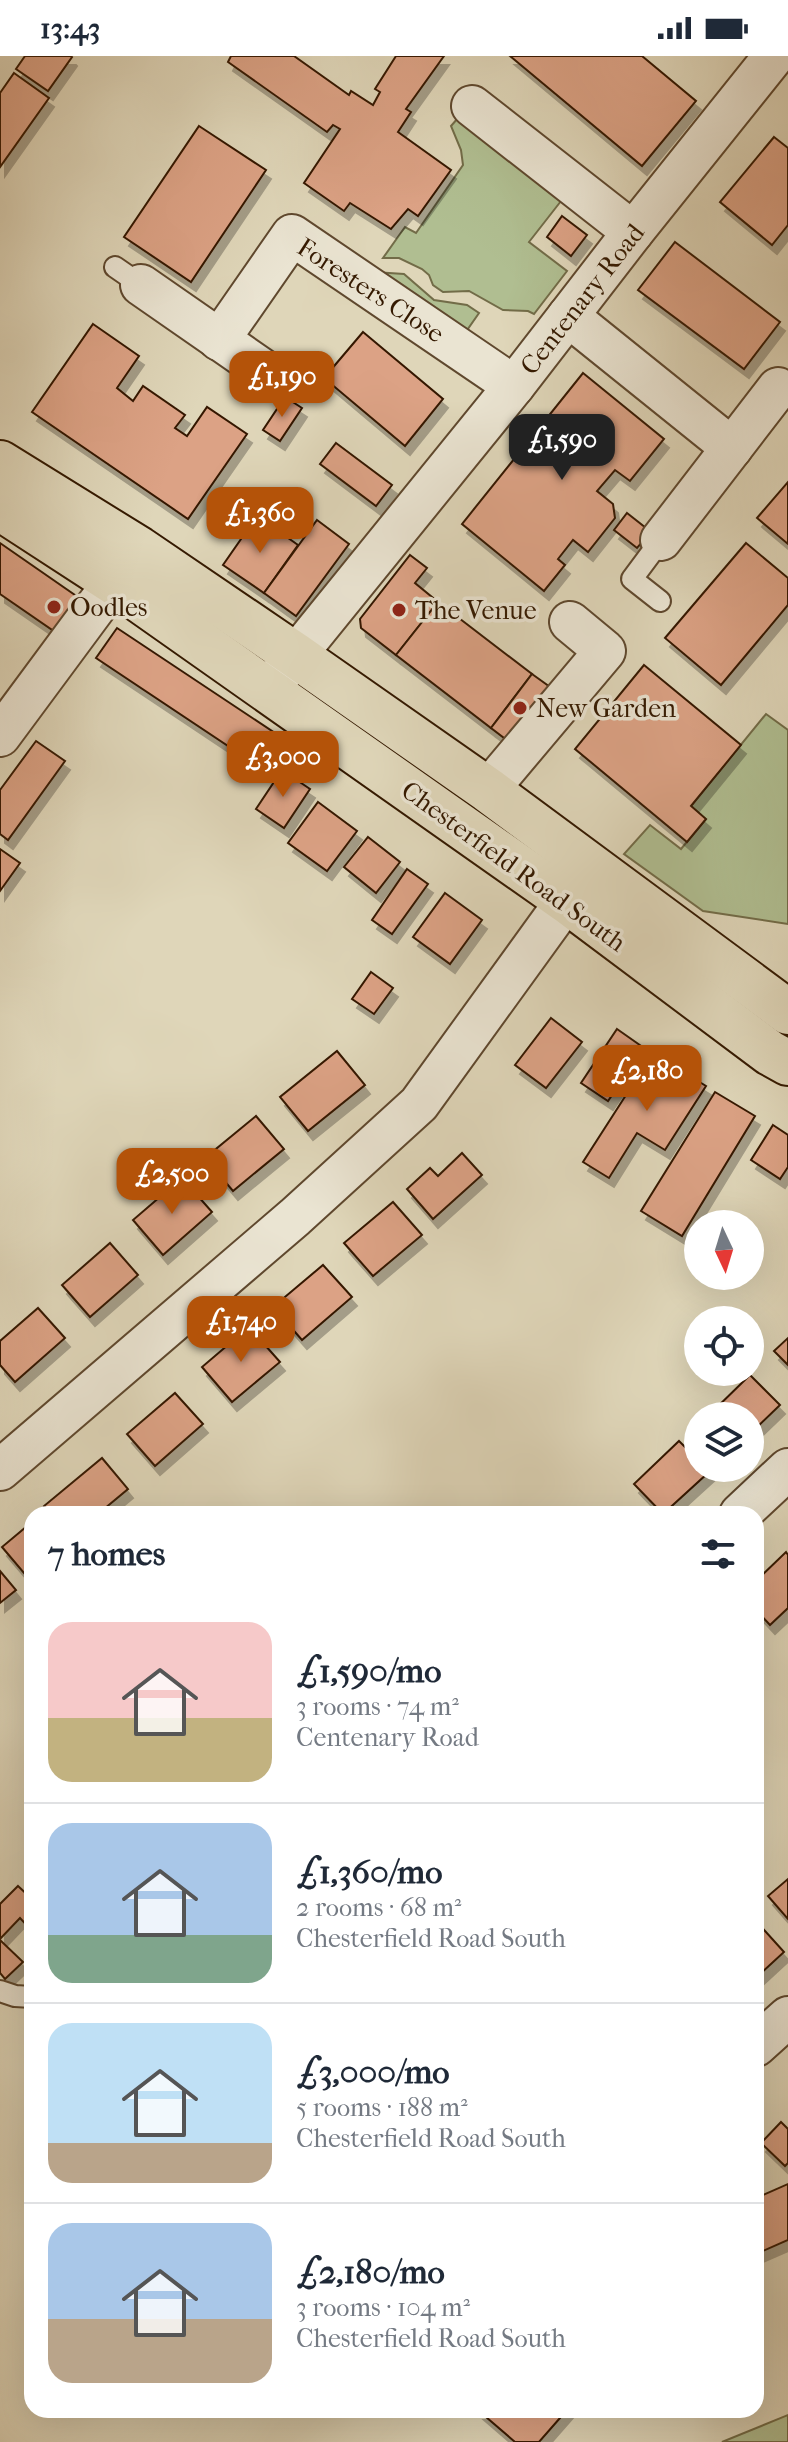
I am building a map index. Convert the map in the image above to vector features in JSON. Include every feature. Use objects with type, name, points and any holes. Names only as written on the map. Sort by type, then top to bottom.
[{"type":"main road","name":"Chesterfield Road South","points":[[0,463],[127,565],[267,690],[788,1012]]},
{"type":"main road","name":"Chesterfield Road South","points":[[0,508],[127,565],[295,655],[488,790],[579,884],[782,1048]]},
{"type":"street","name":"Centenary Road","points":[[267,690],[514,386],[774,56]]},
{"type":"street","points":[[472,106],[633,232]]},
{"type":"street","name":"Foresters Close","points":[[219,340],[292,235],[514,386]]},
{"type":"street","points":[[128,276],[272,376]]},
{"type":"street","points":[[568,316],[732,448]]},
{"type":"street","points":[[661,540],[783,382]]},
{"type":"street","points":[[0,736],[127,565]]},
{"type":"street","points":[[488,790],[605,651],[570,622]]},
{"type":"street","points":[[0,1470],[295,1217],[419,1104],[579,884]]},
{"type":"street","points":[[749,1506],[788,1469]]},
{"type":"street","points":[[764,2039],[788,2017]]},
{"type":"lane","points":[[660,601],[632,579],[661,540]]},
{"type":"lane","points":[[0,1991],[24,1997]]},
{"type":"green space","points":[[458,118],[561,201],[529,242],[567,271],[534,314],[503,310],[469,291],[443,292],[433,285],[422,269],[399,258],[383,258],[405,227],[416,233],[463,165],[461,150],[451,126]]},
{"type":"green space","points":[[374,272],[404,274],[434,300],[467,305],[479,313],[465,333]]},
{"type":"green space","points":[[766,714],[788,730],[788,924],[703,911],[624,854],[650,825],[681,849],[706,819],[691,806]]},
{"type":"green space","points":[[788,2415],[788,2442],[722,2442]]},
{"type":"building","points":[[25,56],[72,57],[48,91],[16,69]]},
{"type":"building","points":[[231,56],[294,56],[349,95],[351,91],[373,105],[380,92],[375,89],[396,56],[444,56],[406,109],[411,112],[398,132],[451,170],[418,216],[408,209],[391,229],[350,203],[344,211],[304,183],[340,129],[333,125],[327,132],[228,62]]},
{"type":"building","points":[[510,56],[642,56],[696,101],[642,166]]},
{"type":"building","points":[[14,73],[49,98],[0,167],[0,93]]},
{"type":"building","points":[[199,126],[266,170],[191,282],[124,237]]},
{"type":"building","points":[[774,137],[788,148],[788,225],[772,245],[720,202]]},
{"type":"building","points":[[562,216],[587,235],[571,256],[547,237]]},
{"type":"building","points":[[675,242],[780,322],[744,369],[638,290]]},
{"type":"building","points":[[93,324],[139,356],[117,388],[133,401],[143,386],[185,415],[175,428],[187,436],[207,407],[247,434],[188,519],[32,412]]},
{"type":"building","points":[[363,332],[443,399],[405,446],[324,378]]},
{"type":"building","points":[[583,373],[664,439],[630,481],[615,470],[597,491],[613,504],[615,518],[588,552],[573,540],[558,559],[565,565],[544,591],[462,524]]},
{"type":"building","points":[[285,397],[302,408],[280,441],[263,430]]},
{"type":"building","points":[[336,443],[392,485],[376,506],[320,464]]},
{"type":"building","points":[[788,482],[788,544],[757,518]]},
{"type":"building","points":[[627,513],[651,532],[637,548],[614,530]]},
{"type":"building","points":[[257,516],[298,545],[264,593],[223,565]]},
{"type":"building","points":[[317,520],[349,544],[296,616],[264,593]]},
{"type":"building","points":[[0,543],[85,602],[61,636],[0,594]]},
{"type":"building","points":[[746,543],[788,578],[788,605],[721,685],[665,638]]},
{"type":"building","name":"The Venue","points":[[410,555],[427,568],[415,583],[438,602],[396,655],[361,628],[360,619]]},
{"type":"building","points":[[438,602],[532,674],[491,728],[396,655]]},
{"type":"building","points":[[117,628],[284,739],[264,770],[96,658]]},
{"type":"building","points":[[644,665],[741,745],[691,806],[706,819],[687,842],[575,749]]},
{"type":"building","name":"New Garden","points":[[532,674],[550,687],[508,741],[491,728]]},
{"type":"building","points":[[36,741],[65,761],[8,840],[0,834],[0,790]]},
{"type":"building","points":[[282,770],[310,789],[284,828],[256,809]]},
{"type":"building","points":[[318,802],[357,831],[327,871],[288,843]]},
{"type":"building","points":[[368,837],[400,862],[376,893],[344,867]]},
{"type":"building","points":[[0,849],[20,863],[0,891]]},
{"type":"building","points":[[407,869],[428,884],[392,934],[372,920]]},
{"type":"building","points":[[445,893],[482,920],[450,964],[413,937]]},
{"type":"building","points":[[371,972],[393,988],[374,1014],[352,999]]},
{"type":"building","points":[[551,1018],[582,1042],[546,1088],[515,1065]]},
{"type":"building","points":[[617,1029],[644,1048],[608,1101],[581,1083]]},
{"type":"building","points":[[337,1051],[365,1085],[308,1131],[280,1097]]},
{"type":"building","points":[[653,1053],[706,1086],[665,1150],[637,1133],[609,1178],[583,1162]]},
{"type":"building","points":[[715,1092],[755,1116],[698,1210],[684,1210],[682,1236],[641,1211]]},
{"type":"building","points":[[256,1116],[284,1149],[233,1191],[205,1158]]},
{"type":"building","points":[[773,1125],[788,1135],[788,1167],[780,1179],[751,1160]]},
{"type":"building","points":[[462,1153],[482,1175],[433,1219],[407,1189],[430,1168],[438,1176]]},
{"type":"building","points":[[182,1178],[212,1212],[163,1255],[133,1220]]},
{"type":"building","points":[[393,1202],[422,1235],[373,1276],[344,1243]]},
{"type":"building","points":[[110,1243],[138,1275],[90,1317],[62,1285]]},
{"type":"building","points":[[323,1265],[352,1297],[302,1340],[273,1307]]},
{"type":"building","points":[[38,1308],[65,1338],[15,1382],[0,1365],[0,1341]]},
{"type":"building","points":[[249,1327],[280,1362],[232,1402],[202,1367]]},
{"type":"building","points":[[788,1338],[788,1365],[774,1351]]},
{"type":"building","points":[[739,1386],[761,1386],[780,1405],[764,1420],[764,1402],[722,1402]]},
{"type":"building","points":[[175,1393],[203,1424],[155,1466],[127,1434]]},
{"type":"building","points":[[679,1441],[684,1446],[684,1482],[698,1482],[672,1506],[655,1506],[634,1484]]},
{"type":"building","points":[[102,1458],[128,1489],[108,1506],[44,1506]]},
{"type":"building","points":[[24,1529],[24,1573],[2,1547]]},
{"type":"building","points":[[786,1552],[788,1608],[770,1625],[764,1619],[764,1573]]},
{"type":"building","points":[[0,1571],[16,1590],[0,1603]]},
{"type":"building","points":[[788,1879],[788,1919],[768,1896]]},
{"type":"building","points":[[18,1886],[24,1892],[24,1922],[20,1918],[0,1939],[0,1904]]},
{"type":"building","points":[[764,1930],[784,1952],[764,1970]]},
{"type":"building","points":[[0,1940],[23,1962],[5,1979],[0,1973]]},
{"type":"building","points":[[781,2122],[788,2129],[788,2163],[785,2166],[764,2146],[764,2140]]},
{"type":"building","points":[[788,2184],[788,2240],[764,2250],[764,2194]]},
{"type":"building","points":[[487,2418],[560,2418],[539,2442],[515,2442]]},
{"type":"place","name":"Oodles","points":[[54,607]]},
{"type":"place","name":"The Venue","points":[[399,610]]},
{"type":"place","name":"New Garden","points":[[520,708]]}]
